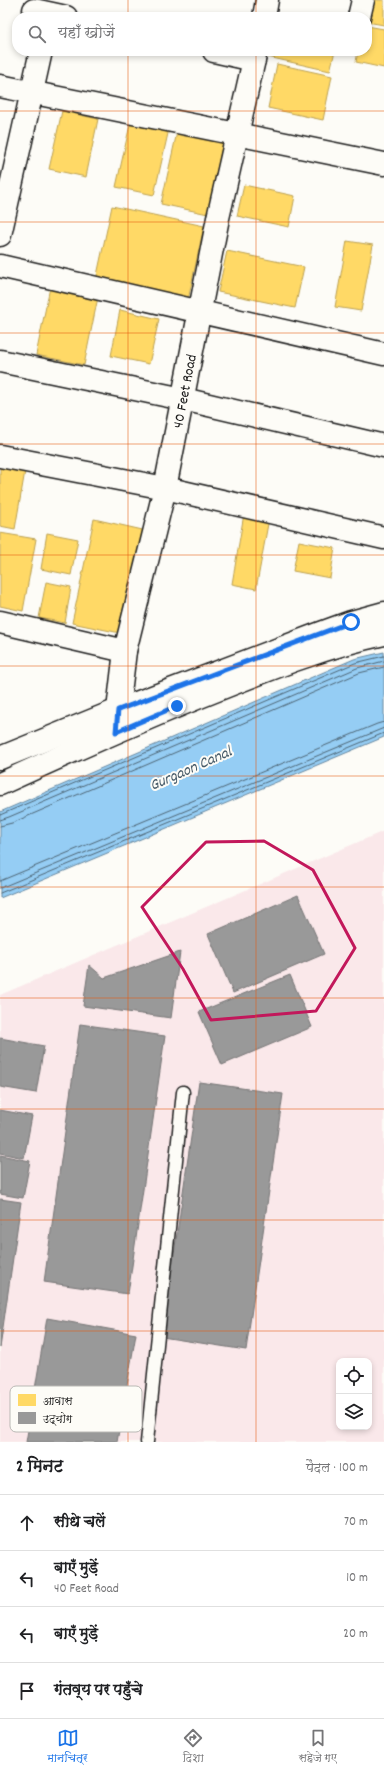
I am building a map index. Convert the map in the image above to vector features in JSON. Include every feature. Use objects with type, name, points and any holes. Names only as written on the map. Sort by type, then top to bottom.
[{"type":"street","points":[[265,12],[267,0]]},
{"type":"street","points":[[360,12],[363,0]]},
{"type":"street","points":[[0,234],[33,93],[40,56]]},
{"type":"street","name":"40 Feet Road","points":[[116,732],[125,651],[164,488],[218,218],[255,56]]},
{"type":"street","points":[[0,86],[384,164]]},
{"type":"street","points":[[0,266],[384,354]]},
{"type":"street","points":[[0,361],[183,399],[384,446]]},
{"type":"street","points":[[0,456],[164,488],[384,538]]},
{"type":"street","points":[[0,758],[118,710],[321,633],[384,614]]},
{"type":"street","points":[[0,622],[125,651]]},
{"type":"street","points":[[0,784],[116,732],[290,662],[331,647],[384,634]]},
{"type":"lane","points":[[147,1442],[183,1092]]},
{"type":"highlighted area","points":[[264,841],[313,870],[355,948],[316,1011],[211,1020],[183,969],[142,907],[206,842]]},
{"type":"shaded area","points":[[384,831],[384,1442],[0,1442],[0,995]]},
{"type":"water","name":"Gurgaon Canal","points":[[384,652],[384,737],[0,898],[0,812],[354,659]]},
{"type":"building: आवास","points":[[371,0],[384,0],[384,25],[372,23],[372,12],[369,12]]},
{"type":"building: आवास","points":[[372,27],[384,29],[384,68],[356,62],[357,56],[372,56]]},
{"type":"building: आवास","points":[[268,56],[334,56],[330,71]]},
{"type":"building: आवास","points":[[277,64],[332,76],[323,120],[268,108]]},
{"type":"building: आवास","points":[[62,111],[98,119],[86,177],[49,169]]},
{"type":"building: आवास","points":[[131,120],[169,129],[154,195],[116,187]]},
{"type":"building: आवास","points":[[177,132],[223,142],[208,214],[161,204]]},
{"type":"building: आवास","points":[[244,185],[295,196],[289,227],[237,216]]},
{"type":"building: आवास","points":[[112,206],[204,226],[188,300],[96,280]]},
{"type":"building: आवास","points":[[347,241],[373,245],[361,311],[335,307]]},
{"type":"building: आवास","points":[[227,251],[304,267],[295,308],[218,292]]},
{"type":"building: आवास","points":[[50,287],[98,297],[84,365],[36,355]]},
{"type":"building: आवास","points":[[120,310],[159,319],[149,364],[111,356]]},
{"type":"building: आवास","points":[[0,467],[25,471],[15,529],[0,526]]},
{"type":"building: आवास","points":[[245,508],[270,513],[256,589],[232,584]]},
{"type":"building: आवास","points":[[94,519],[147,531],[125,634],[72,623]]},
{"type":"building: आवास","points":[[0,533],[36,539],[23,611],[0,606]]},
{"type":"building: आवास","points":[[47,533],[78,539],[71,575],[41,569]]},
{"type":"building: आवास","points":[[299,541],[335,548],[330,578],[293,571]]},
{"type":"building: आवास","points":[[46,582],[71,587],[65,623],[39,618]]},
{"type":"building: उद्योग","points":[[298,895],[324,954],[233,993],[208,934]]},
{"type":"building: उद्योग","points":[[180,952],[171,1018],[83,1006],[89,965],[104,978]]},
{"type":"building: उद्योग","points":[[290,975],[312,1027],[222,1065],[199,1012]]},
{"type":"building: उद्योग","points":[[80,1024],[165,1036],[128,1294],[44,1282]]},
{"type":"building: उद्योग","points":[[0,1038],[44,1046],[36,1093],[0,1087]]},
{"type":"building: उद्योग","points":[[199,1082],[283,1094],[246,1350],[162,1337]]},
{"type":"building: उद्योग","points":[[0,1110],[32,1116],[24,1158],[0,1153]]},
{"type":"building: उद्योग","points":[[0,1155],[30,1161],[23,1198],[0,1194]]},
{"type":"building: उद्योग","points":[[0,1199],[21,1202],[0,1348]]},
{"type":"building: उद्योग","points":[[47,1318],[136,1334],[127,1386],[35,1386]]},
{"type":"building: उद्योग","points":[[28,1432],[119,1432],[117,1442],[26,1442]]},
{"type":"route","points":[[177,706],[116,732],[118,710],[351,622]]}]
